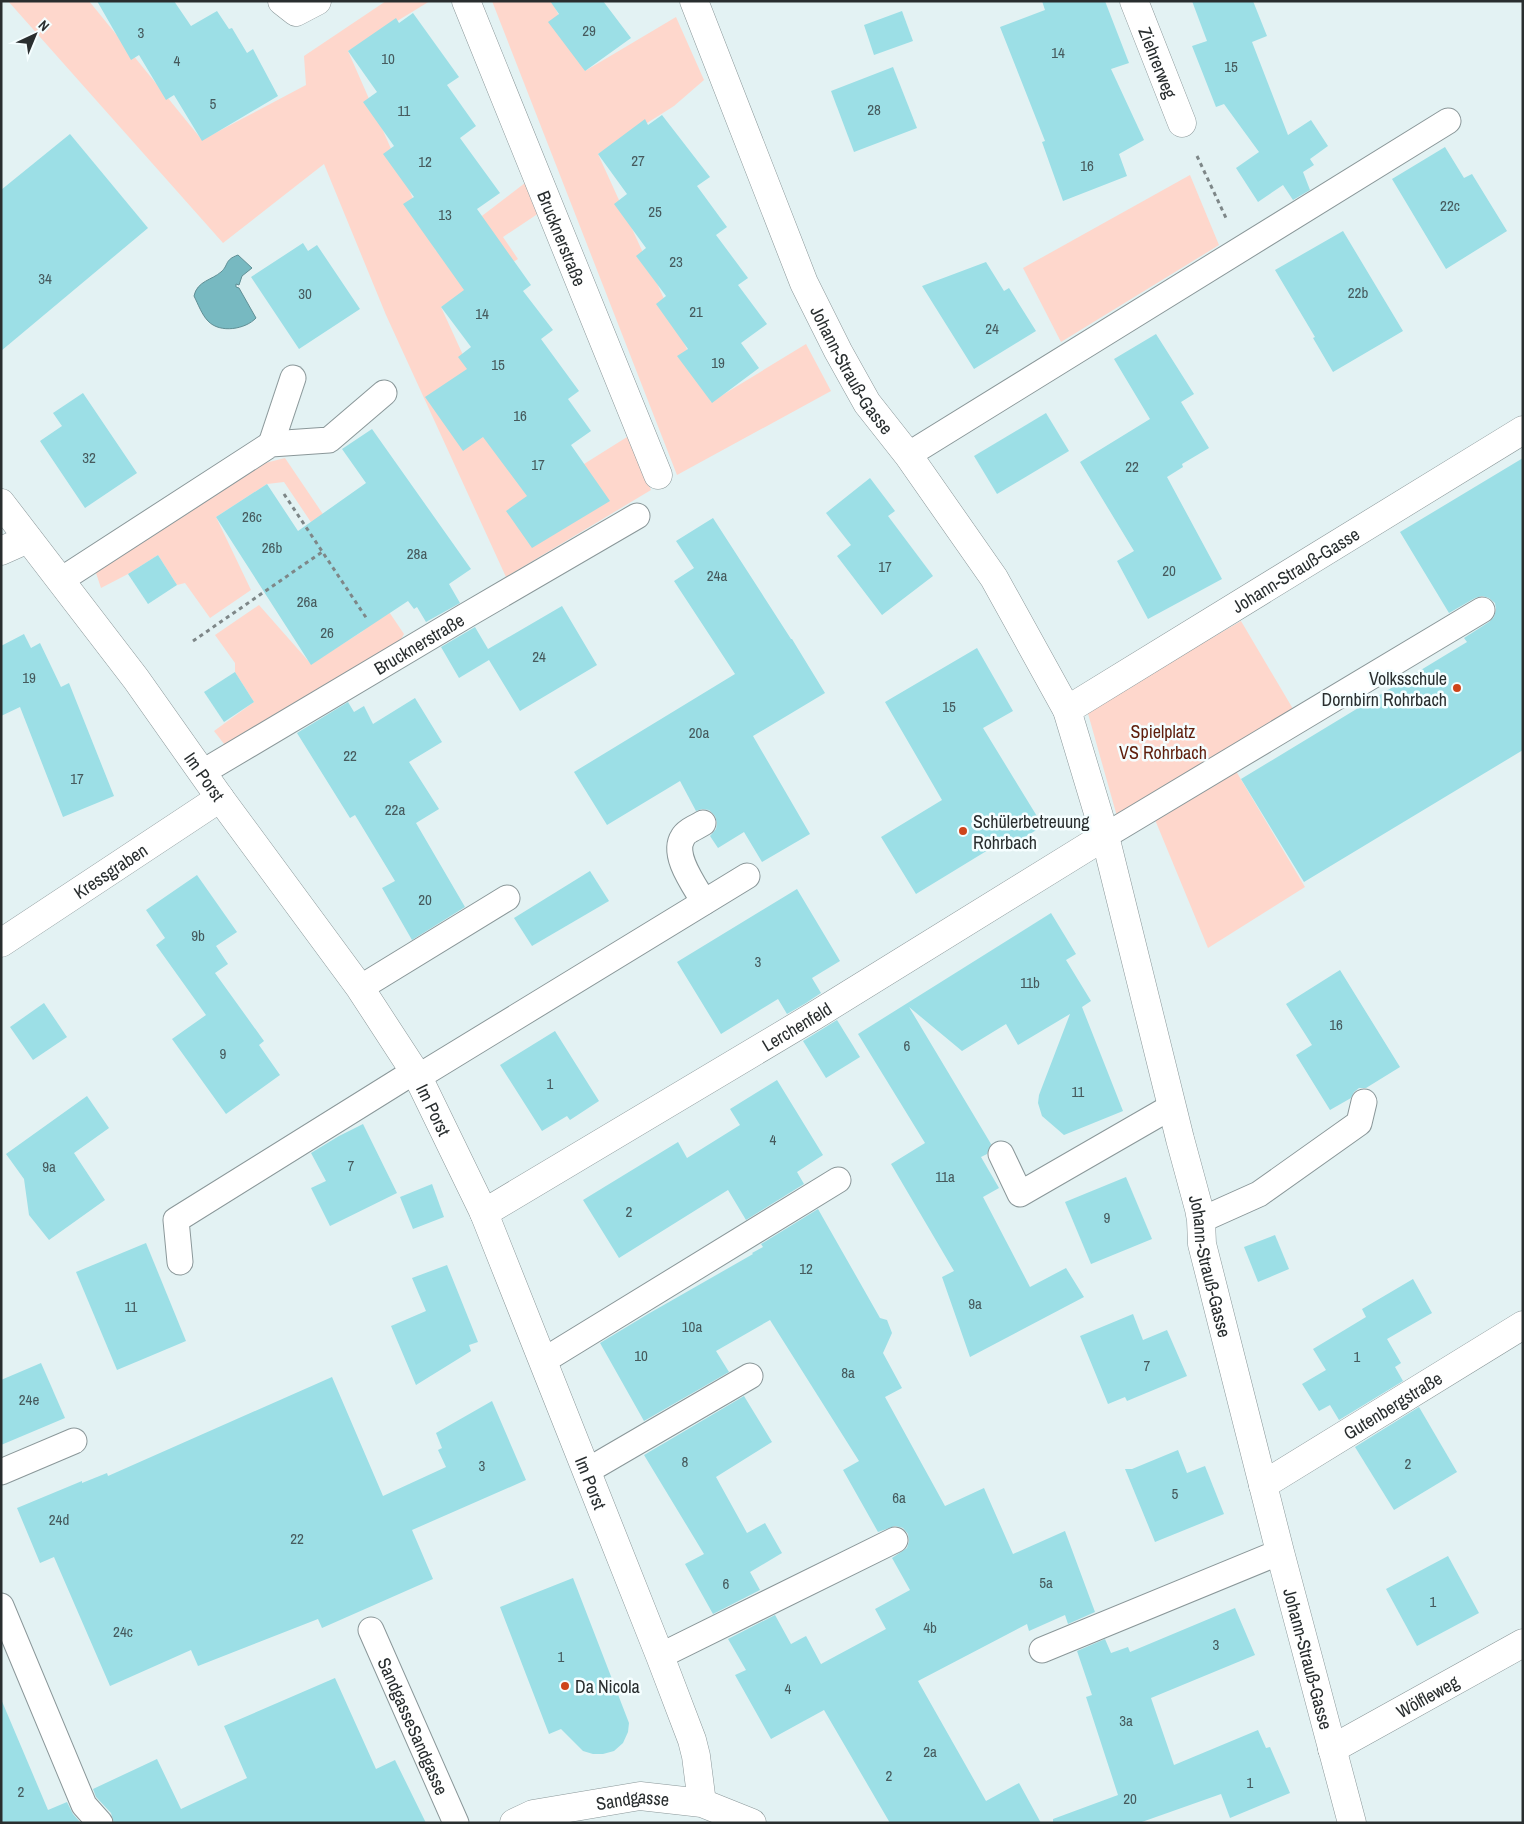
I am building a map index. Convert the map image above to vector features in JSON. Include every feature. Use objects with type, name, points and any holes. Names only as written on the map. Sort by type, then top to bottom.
[{"type":"street","points":[[282,1],[296,12],[317,1]]},
{"type":"street","name":"Brucknerstraße","points":[[466,1],[658,475]]},
{"type":"street","name":"Johann-Strauß-Gasse","points":[[694,1],[804,283],[867,403],[908,455],[994,578],[1067,710],[1105,836],[1201,1220],[1202,1244],[1280,1552],[1352,1823]]},
{"type":"street","name":"Ziehrerweg","points":[[1134,1],[1182,123]]},
{"type":"street","name":"Johann-Strauß-Gasse","points":[[1067,710],[1523,430]]},
{"type":"street","name":"Im Porst","points":[[1,503],[136,679],[220,798],[360,988],[416,1074],[484,1213],[660,1656],[692,1740],[702,1803]]},
{"type":"street","points":[[1,551],[28,539]]},
{"type":"street","name":"Kressgraben","points":[[1,943],[220,798]]},
{"type":"street","name":"Lerchenfeld","points":[[484,1213],[814,1016],[1105,836]]},
{"type":"street","name":"Gutenbergstraße","points":[[1263,1485],[1523,1325]]},
{"type":"street","name":"Wölfleweg","points":[[1332,1749],[1523,1643]]},
{"type":"street","name":"Sandgasse","points":[[514,1823],[534,1814],[640,1796],[702,1803],[752,1823]]},
{"type":"lane","points":[[908,455],[1448,121]]},
{"type":"lane","points":[[271,444],[293,378]]},
{"type":"lane","points":[[61,580],[271,444],[329,440],[384,393]]},
{"type":"lane","name":"Brucknerstraße","points":[[203,772],[459,619],[637,516]]},
{"type":"lane","points":[[1105,836],[1482,610]]},
{"type":"lane","points":[[702,823],[683,836],[679,848],[682,865],[704,902]]},
{"type":"lane","points":[[180,1262],[176,1220],[747,876]]},
{"type":"lane","points":[[360,988],[506,898]]},
{"type":"lane","points":[[1201,1220],[1259,1194],[1359,1123],[1364,1102]]},
{"type":"lane","points":[[1001,1154],[1020,1194],[1172,1107]]},
{"type":"lane","points":[[544,1361],[838,1180]]},
{"type":"lane","points":[[587,1471],[750,1376]]},
{"type":"lane","points":[[1,1472],[74,1441]]},
{"type":"lane","points":[[660,1656],[895,1540]]},
{"type":"lane","points":[[1042,1650],[1280,1552]]},
{"type":"lane","points":[[1,1606],[84,1806],[100,1823]]},
{"type":"lane","name":"SandgasseSandgasse","points":[[371,1630],[456,1823]]},
{"type":"path","points":[[1182,123],[1240,250]]},
{"type":"path","points":[[284,494],[367,619]]},
{"type":"path","points":[[193,641],[322,552]]},
{"type":"green space","points":[[8,1],[89,1],[202,140],[306,85],[304,56],[386,1],[430,1],[348,51],[436,251],[525,183],[539,213],[503,237],[518,259],[441,307],[527,495],[584,464],[627,437],[651,490],[506,577],[386,315],[324,164],[223,243]]},
{"type":"green space","points":[[492,1],[552,1],[585,71],[676,17],[704,80],[674,106],[598,154],[711,402],[806,344],[831,391],[677,475]]},
{"type":"green space","points":[[1190,175],[1219,245],[1061,342],[1023,268]]},
{"type":"green space","points":[[285,458],[404,634],[399,643],[228,749],[214,731],[254,702],[235,672],[235,663],[215,635],[259,605],[311,664],[363,631],[374,616],[284,482],[267,484],[216,517],[251,590],[210,618],[185,583],[177,585],[158,555],[101,588],[96,573],[110,558],[257,465]]},
{"type":"green space","name":"Spielplatz VS Rohrbach","points":[[1241,621],[1296,714],[1227,756],[1305,887],[1208,948],[1151,810],[1120,827],[1087,710]]},
{"type":"water","points":[[238,255],[252,268],[242,276],[239,285],[236,284],[236,287],[239,288],[256,318],[252,322],[240,327],[219,328],[206,319],[194,296],[201,284],[221,272],[229,261]]},
{"type":"building","points":[[97,1],[174,1],[191,26],[217,11],[229,29],[232,28],[247,53],[253,49],[278,96],[202,141],[174,95],[166,100],[139,55],[131,60]]},
{"type":"building","points":[[550,1],[603,1],[631,38],[585,71],[548,22],[559,14]]},
{"type":"building","points":[[1042,1],[1105,1],[1129,63],[1111,69],[1144,140],[1119,154],[1127,176],[1063,201],[1042,142],[1045,141],[1000,27],[1045,10]]},
{"type":"building","points":[[1192,1],[1253,1],[1267,36],[1252,42],[1288,135],[1311,120],[1328,146],[1310,159],[1314,165],[1303,172],[1310,190],[1293,200],[1283,185],[1258,202],[1236,168],[1259,152],[1224,104],[1216,107],[1192,46],[1207,41]]},
{"type":"building","points":[[902,11],[913,41],[874,55],[864,25]]},
{"type":"building","points":[[413,13],[459,77],[447,85],[476,126],[460,138],[500,193],[477,209],[531,285],[523,291],[553,330],[541,339],[579,391],[568,399],[591,431],[571,445],[610,501],[532,548],[506,511],[527,496],[483,437],[463,451],[425,397],[467,369],[458,357],[471,347],[441,307],[464,290],[403,204],[414,197],[383,154],[394,146],[363,102],[377,92],[348,51],[396,18],[399,23]]},
{"type":"building","points":[[893,67],[917,128],[854,152],[831,91]]},
{"type":"building","points":[[662,115],[710,177],[697,186],[727,227],[716,235],[748,278],[738,285],[767,324],[741,343],[759,368],[712,403],[677,356],[688,349],[656,304],[666,296],[636,256],[646,248],[614,204],[627,194],[598,154],[645,119],[648,125]]},
{"type":"building","points":[[70,134],[148,228],[1,351],[1,190]]},
{"type":"building","points":[[1445,147],[1464,178],[1472,174],[1507,231],[1446,269],[1392,179]]},
{"type":"building","points":[[1343,231],[1403,331],[1333,372],[1313,338],[1315,337],[1275,270]]},
{"type":"building","points":[[303,243],[308,251],[317,245],[360,309],[299,349],[251,277]]},
{"type":"building","points":[[986,262],[1004,291],[1009,288],[1036,331],[974,369],[922,286]]},
{"type":"building","points":[[1156,334],[1194,394],[1181,402],[1209,448],[1182,464],[1183,467],[1167,477],[1222,579],[1148,619],[1117,561],[1134,551],[1080,462],[1150,419],[1114,359]]},
{"type":"building","points":[[83,393],[137,473],[85,508],[40,441],[62,426],[53,413]]},
{"type":"building","points":[[1046,413],[1069,451],[997,494],[974,456]]},
{"type":"building","points":[[372,429],[471,569],[449,584],[460,603],[426,622],[417,607],[414,609],[408,601],[311,665],[216,517],[267,484],[298,531],[366,483],[342,449]]},
{"type":"building","name":"Volksschule Dornbirn Rohrbach","points":[[1523,458],[1523,750],[1304,882],[1241,779],[1467,642],[1464,638],[1494,617],[1495,603],[1489,598],[1482,596],[1449,613],[1400,532]]},
{"type":"building","points":[[870,478],[895,511],[888,516],[933,576],[882,615],[837,556],[851,545],[826,513]]},
{"type":"building","points":[[713,518],[825,693],[753,736],[810,834],[762,862],[744,832],[718,848],[710,836],[716,829],[715,816],[709,810],[702,809],[696,811],[680,781],[607,825],[574,772],[735,674],[674,581],[694,568],[676,541]]},
{"type":"building","points":[[158,555],[177,585],[148,604],[128,574]]},
{"type":"building","points":[[562,606],[597,665],[520,711],[489,660],[459,678],[441,647],[475,627],[488,649]]},
{"type":"building","points":[[24,634],[31,648],[40,643],[61,687],[69,683],[114,796],[63,817],[20,707],[1,716],[1,646]]},
{"type":"building","points":[[977,648],[1013,711],[983,728],[1043,826],[1015,843],[1011,836],[916,894],[881,837],[942,800],[885,702]]},
{"type":"building","points":[[235,672],[254,702],[224,722],[204,692]]},
{"type":"building","points":[[415,698],[442,742],[409,762],[439,809],[416,823],[465,907],[412,940],[382,888],[395,881],[355,815],[350,818],[297,733],[348,702],[354,712],[364,706],[373,724]]},
{"type":"building","points":[[590,871],[609,901],[532,946],[514,918]]},
{"type":"building","points":[[197,875],[237,932],[216,946],[228,964],[215,973],[264,1041],[259,1045],[280,1075],[226,1114],[172,1039],[206,1015],[156,945],[165,938],[146,910]]},
{"type":"building","points":[[797,889],[840,961],[812,978],[821,993],[806,1003],[787,1014],[778,999],[721,1034],[677,962]]},
{"type":"building","points":[[1051,913],[1076,954],[1066,960],[1091,1001],[1082,1007],[1123,1111],[1064,1135],[1042,1116],[1038,1103],[1039,1095],[1070,1014],[1018,1045],[1006,1024],[962,1051],[909,1007],[991,1144],[987,1154],[981,1157],[999,1188],[983,1197],[1030,1287],[1066,1268],[1084,1297],[970,1357],[942,1277],[954,1271],[891,1164],[925,1143],[858,1034]]},
{"type":"building","points":[[1340,970],[1400,1067],[1366,1088],[1359,1088],[1351,1098],[1330,1110],[1296,1055],[1312,1045],[1286,1004]]},
{"type":"building","points":[[44,1003],[67,1037],[33,1060],[10,1027]]},
{"type":"building","points":[[837,1020],[860,1057],[826,1078],[803,1041]]},
{"type":"building","points":[[555,1031],[599,1101],[570,1120],[567,1116],[542,1131],[500,1065]]},
{"type":"building","points":[[777,1080],[823,1155],[797,1172],[804,1184],[746,1220],[728,1190],[619,1258],[583,1200],[678,1142],[687,1158],[740,1125],[730,1109]]},
{"type":"building","points":[[87,1096],[109,1128],[74,1153],[105,1200],[49,1240],[29,1215],[24,1179],[6,1154]]},
{"type":"building","points":[[363,1124],[397,1193],[330,1226],[311,1188],[326,1181],[311,1153]]},
{"type":"building","points":[[1126,1177],[1152,1239],[1091,1264],[1065,1202]]},
{"type":"building","points":[[432,1184],[444,1217],[413,1229],[400,1197]]},
{"type":"building","points":[[818,1209],[880,1318],[887,1320],[892,1333],[883,1353],[902,1388],[885,1397],[945,1506],[984,1488],[1013,1554],[1065,1531],[1095,1612],[1068,1624],[1065,1615],[1029,1631],[1027,1624],[918,1681],[986,1801],[1019,1783],[1041,1823],[890,1823],[824,1710],[771,1739],[735,1675],[746,1670],[728,1639],[775,1615],[791,1644],[806,1636],[821,1664],[886,1629],[875,1609],[910,1590],[892,1558],[907,1548],[908,1534],[903,1528],[895,1526],[878,1532],[843,1470],[859,1461],[770,1320],[716,1351],[729,1372],[644,1421],[600,1343],[753,1254],[763,1247],[761,1244]]},
{"type":"building","points":[[1275,1235],[1289,1269],[1258,1282],[1244,1247]]},
{"type":"building","points":[[146,1243],[186,1341],[117,1370],[76,1272]]},
{"type":"building","points":[[447,1265],[478,1342],[469,1345],[471,1351],[416,1385],[391,1326],[426,1311],[412,1278]]},
{"type":"building","points":[[1413,1279],[1432,1313],[1387,1339],[1401,1363],[1395,1367],[1403,1381],[1339,1420],[1330,1405],[1319,1411],[1302,1384],[1326,1370],[1313,1349],[1366,1317],[1362,1309]]},
{"type":"building","points":[[1133,1314],[1143,1340],[1167,1330],[1187,1376],[1127,1401],[1125,1397],[1108,1404],[1080,1336]]},
{"type":"building","points":[[41,1363],[65,1418],[1,1445],[1,1380]]},
{"type":"building","points":[[332,1377],[383,1496],[446,1467],[438,1450],[442,1448],[436,1433],[492,1401],[526,1480],[412,1530],[433,1579],[322,1628],[318,1619],[198,1666],[191,1650],[110,1686],[54,1557],[40,1563],[17,1508],[82,1481],[82,1483],[107,1473],[108,1476]]},
{"type":"building","points":[[744,1396],[772,1442],[716,1477],[747,1533],[765,1523],[782,1553],[750,1572],[760,1590],[713,1614],[685,1564],[704,1554],[644,1455]]},
{"type":"building","points":[[1419,1407],[1457,1472],[1394,1510],[1355,1447]]},
{"type":"building","points":[[1178,1450],[1187,1473],[1205,1466],[1224,1514],[1155,1542],[1125,1469],[1132,1469]]},
{"type":"building","points":[[1448,1556],[1479,1613],[1417,1646],[1386,1589]]},
{"type":"building","points":[[573,1578],[629,1723],[628,1732],[623,1743],[614,1751],[603,1754],[583,1751],[561,1729],[549,1734],[500,1607]]},
{"type":"building","points":[[1235,1608],[1255,1655],[1151,1698],[1174,1765],[1258,1730],[1266,1748],[1270,1747],[1290,1793],[1230,1818],[1221,1794],[1139,1823],[1053,1823],[1053,1819],[1118,1795],[1086,1697],[1092,1695],[1077,1651],[1105,1639],[1111,1653],[1128,1647],[1130,1652]]},
{"type":"building","points":[[335,1678],[376,1769],[395,1760],[426,1823],[114,1823],[111,1813],[96,1797],[93,1789],[157,1759],[181,1809],[247,1778],[224,1726]]},
{"type":"building","points":[[1,1699],[48,1810],[67,1802],[73,1814],[81,1823],[1,1823]]},
{"type":"place","name":"Volksschule Dornbirn Rohrbach","points":[[1457,688]]},
{"type":"place","name":"Schülerbetreuung Rohrbach","points":[[963,831]]},
{"type":"place","name":"Da Nicola","points":[[565,1686]]}]
